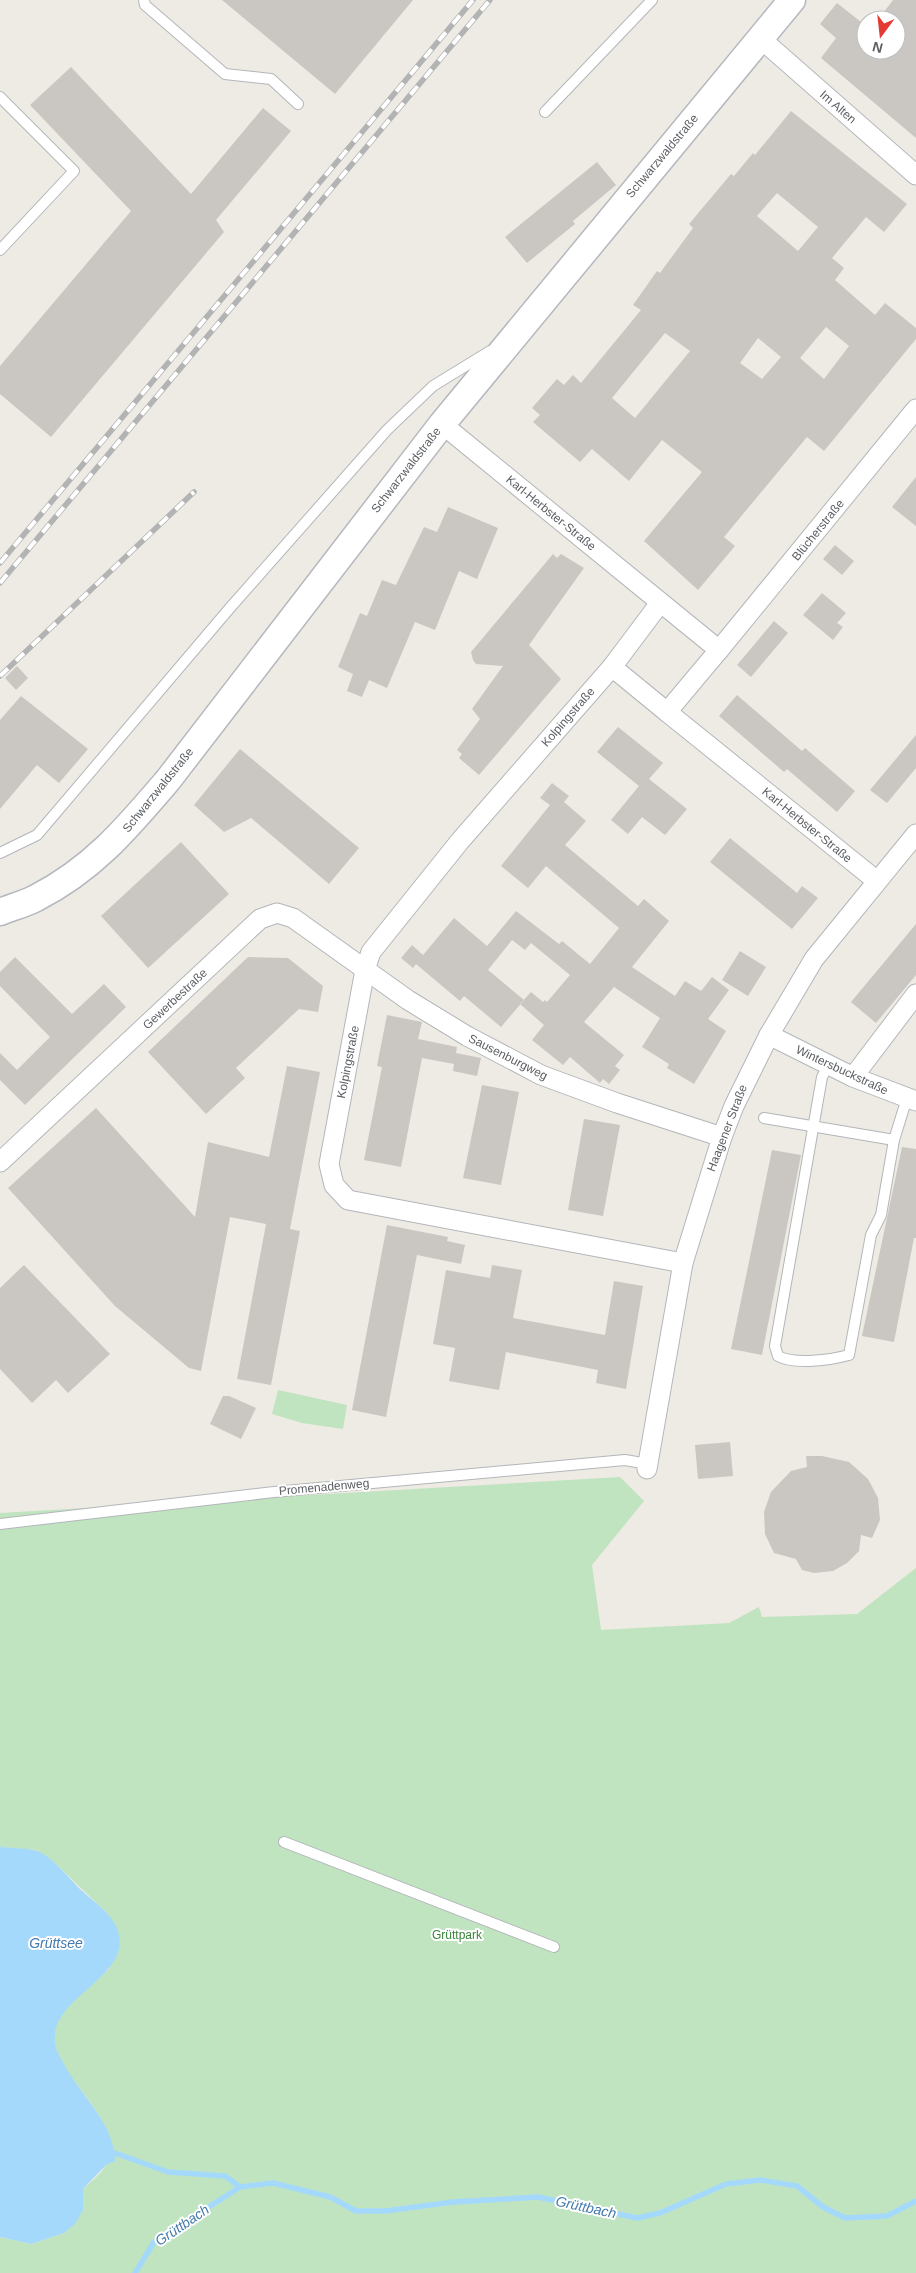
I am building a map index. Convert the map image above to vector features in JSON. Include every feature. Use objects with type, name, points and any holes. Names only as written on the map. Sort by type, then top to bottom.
[{"type":"main road","name":"Schwarzwaldstraße","points":[[0,912],[35,899],[79,873],[103,854],[124,831],[168,780],[442,424],[510,339],[792,0]]},
{"type":"street","name":"Im Alten","points":[[760,38],[916,175]]},
{"type":"street","name":"Blücherstraße","points":[[667,712],[916,409]]},
{"type":"street","name":"Karl-Herbster-Straße","points":[[442,424],[719,650]]},
{"type":"street","name":"Kolpingstraße","points":[[660,603],[612,667],[454,848],[370,952],[329,1164],[334,1185],[348,1200],[683,1263]]},
{"type":"street","name":"Karl-Herbster-Straße","points":[[612,667],[877,882]]},
{"type":"street","name":"Haagener Straße","points":[[648,1466],[683,1263],[722,1137],[746,1078],[814,959],[916,834]]},
{"type":"street","name":"Gewerbestraße","points":[[0,1162],[260,919],[277,913],[293,918],[365,970]]},
{"type":"street","name":"Sausenburgweg","points":[[365,970],[408,1000],[467,1036],[541,1076],[616,1103],[722,1137]]},
{"type":"street","points":[[853,1077],[916,994]]},
{"type":"street","name":"Wintersbuckstraße","points":[[769,1035],[853,1077],[911,1100]]},
{"type":"lane","points":[[144,0],[145,5],[225,74],[272,79],[298,104]]},
{"type":"lane","points":[[545,112],[652,0]]},
{"type":"lane","points":[[0,97],[74,171],[0,250]]},
{"type":"lane","points":[[0,853],[37,835],[229,609],[387,430],[433,386],[510,339]]},
{"type":"lane","points":[[829,1065],[822,1077],[815,1126],[774,1346],[778,1356],[786,1361],[834,1359],[849,1355],[871,1235],[881,1215],[894,1140],[911,1100]]},
{"type":"lane","points":[[764,1118],[894,1140]]},
{"type":"lane","name":"Promenadenweg","points":[[0,1524],[274,1492],[625,1460],[648,1466]]},
{"type":"lane","points":[[284,1842],[554,1947]]},
{"type":"green space","points":[[278,1390],[347,1405],[343,1429],[302,1423],[272,1414]]},
{"type":"green space","name":"Grüttpark","points":[[620,1477],[644,1501],[592,1565],[601,1630],[729,1623],[759,1607],[762,1617],[857,1614],[916,1568],[916,2273],[0,2273],[0,2237],[31,2244],[64,2233],[83,2210],[83,2189],[99,2174],[106,2164],[109,2144],[104,2125],[58,2055],[54,2038],[61,2015],[109,1969],[106,1912],[57,1865],[36,1850],[0,1847],[0,1513]]},
{"type":"water","name":"Grüttsee","points":[[0,1847],[34,1850],[46,1856],[108,1914],[115,1924],[120,1942],[116,1958],[106,1972],[65,2012],[57,2027],[55,2044],[71,2076],[103,2122],[113,2147],[115,2161],[106,2165],[83,2189],[83,2210],[75,2224],[64,2233],[31,2244],[0,2237]]},
{"type":"building","points":[[222,0],[413,0],[335,94]]},
{"type":"building","points":[[893,0],[916,0],[916,138],[821,58],[836,38],[820,24],[837,3],[856,18],[856,60],[906,60],[906,10],[886,10]]},
{"type":"building","points":[[71,67],[191,194],[263,108],[291,131],[216,220],[224,232],[51,437],[0,394],[0,366],[131,211],[30,105]]},
{"type":"building","points":[[791,111],[907,204],[884,232],[866,217],[832,258],[844,268],[835,280],[875,315],[885,303],[916,328],[916,339],[824,451],[807,437],[724,537],[735,546],[698,590],[644,541],[702,472],[662,440],[629,481],[592,449],[580,462],[533,422],[540,415],[532,408],[557,379],[564,385],[573,375],[581,383],[641,310],[633,305],[657,271],[660,273],[693,228],[689,224],[731,174],[734,176],[753,153],[755,155]],"holes":[[[777,193],[818,227],[798,251],[757,216]],[[826,327],[849,346],[824,379],[800,358]],[[665,333],[690,351],[635,418],[612,398]],[[758,338],[781,357],[762,379],[740,363]]]},
{"type":"building","points":[[597,162],[616,185],[573,221],[575,224],[527,263],[505,237]]},
{"type":"building","points":[[916,477],[916,526],[892,507]]},
{"type":"building","points":[[448,507],[498,528],[477,579],[459,571],[435,630],[415,622],[387,688],[369,680],[362,697],[347,691],[353,674],[338,667],[360,613],[367,616],[382,580],[396,585],[424,527],[437,532]]},
{"type":"building","points":[[835,545],[854,561],[842,575],[823,559]]},
{"type":"building","points":[[553,554],[557,558],[561,554],[584,568],[529,645],[561,679],[479,775],[459,758],[462,754],[457,750],[480,719],[472,709],[503,666],[476,664],[471,652]]},
{"type":"building","points":[[822,593],[846,613],[837,623],[843,627],[833,640],[803,615]]},
{"type":"building","points":[[774,621],[788,633],[751,677],[737,665]]},
{"type":"building","points":[[17,666],[28,678],[16,690],[5,678]]},
{"type":"building","points":[[737,695],[802,751],[805,748],[855,791],[837,812],[787,769],[784,772],[719,716]]},
{"type":"building","points":[[21,696],[88,749],[59,783],[37,765],[0,809],[0,720]]},
{"type":"building","points":[[618,727],[663,763],[649,779],[687,809],[665,835],[642,817],[628,834],[611,820],[639,786],[597,752]]},
{"type":"building","points":[[916,735],[916,768],[887,803],[870,790]]},
{"type":"building","points":[[240,749],[359,848],[329,884],[251,818],[224,832],[194,805]]},
{"type":"building","points":[[552,783],[569,796],[564,802],[586,821],[565,845],[638,906],[644,899],[669,921],[632,967],[675,996],[685,981],[701,991],[712,977],[729,990],[708,1019],[726,1031],[694,1084],[667,1068],[669,1064],[642,1047],[660,1018],[614,987],[584,1022],[624,1055],[615,1066],[620,1070],[609,1084],[603,1079],[600,1083],[570,1057],[563,1065],[532,1040],[544,1025],[520,1004],[501,1027],[464,996],[460,1001],[416,964],[413,968],[401,958],[412,945],[423,955],[454,918],[487,946],[516,911],[559,944],[562,941],[590,964],[619,928],[546,866],[528,888],[501,866],[550,805],[540,798]],"holes":[[[512,940],[525,950],[531,943],[570,975],[547,1002],[545,1000],[543,1002],[531,992],[524,1000],[488,970]]]},
{"type":"building","points":[[730,838],[797,893],[802,886],[818,898],[792,929],[710,862]]},
{"type":"building","points":[[181,842],[229,894],[148,968],[101,916]]},
{"type":"building","points":[[916,924],[916,975],[876,1023],[851,1002]]},
{"type":"building","points":[[740,951],[766,967],[748,996],[722,980]]},
{"type":"building","points":[[15,957],[72,1014],[104,984],[126,1007],[25,1105],[0,1080],[0,1053],[17,1070],[50,1037],[0,986],[0,972]]},
{"type":"building","points":[[248,957],[288,958],[323,986],[318,1012],[299,1009],[236,1068],[245,1078],[206,1114],[148,1052]]},
{"type":"building","points":[[387,1015],[422,1022],[418,1039],[457,1047],[456,1053],[481,1058],[477,1076],[453,1071],[454,1064],[422,1058],[401,1167],[364,1160],[382,1067],[377,1066]]},
{"type":"building","points":[[287,1066],[320,1072],[290,1229],[300,1231],[271,1385],[237,1379],[266,1224],[230,1217],[201,1371],[189,1368],[115,1306],[8,1188],[96,1108],[195,1217],[208,1142],[269,1157]]},
{"type":"building","points":[[482,1085],[519,1092],[501,1185],[463,1178]]},
{"type":"building","points":[[584,1119],[620,1125],[603,1216],[568,1210]]},
{"type":"building","points":[[902,1147],[916,1149],[916,1238],[914,1238],[894,1342],[862,1336]]},
{"type":"building","points":[[772,1150],[801,1155],[762,1355],[731,1349]]},
{"type":"building","points":[[387,1225],[448,1237],[447,1241],[465,1245],[461,1264],[417,1255],[386,1417],[352,1410]]},
{"type":"building","points":[[24,1265],[110,1354],[68,1393],[56,1380],[32,1403],[0,1369],[0,1288]]},
{"type":"building","points":[[492,1265],[522,1270],[513,1318],[605,1335],[614,1281],[643,1286],[626,1389],[596,1383],[598,1370],[506,1352],[499,1390],[449,1381],[455,1348],[433,1344],[446,1270],[490,1278]]},
{"type":"building","points":[[223,1396],[229,1396],[256,1408],[241,1439],[210,1424]]},
{"type":"building","points":[[730,1442],[733,1476],[698,1479],[695,1445]]},
{"type":"building","points":[[806,1456],[822,1456],[849,1462],[868,1479],[878,1498],[880,1520],[872,1538],[861,1535],[859,1551],[847,1563],[833,1571],[814,1573],[802,1570],[796,1559],[774,1553],[765,1534],[764,1512],[771,1492],[791,1471],[807,1467]]},
{"type":"waterway","name":"Grüttbach","points":[[115,2153],[168,2172],[225,2176],[240,2187]]},
{"type":"waterway","name":"Grüttbach","points":[[135,2273],[154,2242],[240,2187],[273,2183],[330,2197],[356,2211],[385,2211],[453,2202],[538,2197],[637,2218],[660,2213],[726,2184],[760,2180],[797,2186],[823,2207],[845,2218],[887,2216],[916,2201]]},
{"type":"railway","points":[[0,563],[473,0]]},
{"type":"railway","points":[[0,583],[490,0]]},
{"type":"railway","points":[[0,676],[194,492]]}]
